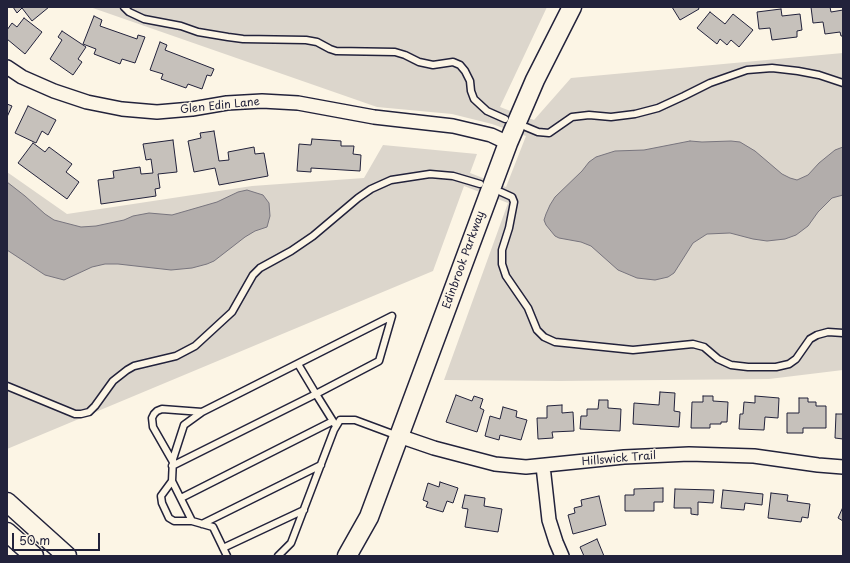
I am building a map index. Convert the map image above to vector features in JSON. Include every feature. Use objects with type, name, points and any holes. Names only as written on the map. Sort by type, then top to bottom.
[{"type":"street","name":"Edinbrook Parkway","points":[[347,556],[369,517],[508,143],[535,80],[572,7]]},
{"type":"street","name":"Glen Edin Lane","points":[[7,67],[22,77],[54,91],[87,102],[122,109],[157,112],[192,109],[227,103],[298,103],[374,117],[454,126],[491,135],[508,143]]},
{"type":"street","name":"Hillswick Trail","points":[[399,436],[434,448],[495,464],[526,467],[624,457],[689,454],[754,456],[843,467]]},
{"type":"street","points":[[543,466],[549,520],[562,556]]},
{"type":"street","points":[[7,502],[67,556]]},
{"type":"street","name":"Edinbrook Parkway","points":[[362,556],[369,517]]},
{"type":"street","points":[[7,532],[34,556]]},
{"type":"lane","points":[[124,7],[129,12],[144,19],[228,37],[306,40],[317,42],[336,51],[395,52],[405,54],[419,62],[433,65],[454,62],[460,65],[465,71],[470,81],[474,99],[487,111],[505,119]]},
{"type":"lane","points":[[526,127],[538,132],[549,133],[572,117],[589,115],[612,117],[635,114],[658,108],[710,83],[747,70],[772,68],[798,71],[819,75],[843,83]]},
{"type":"lane","points":[[7,386],[75,414],[89,412],[113,381],[126,370],[134,366],[176,356],[195,346],[232,312],[253,275],[260,268],[291,251],[313,236],[371,189],[391,180],[430,174],[453,176],[480,184]]},
{"type":"lane","points":[[501,192],[512,197],[514,202],[509,228],[502,250],[502,264],[506,276],[528,308],[537,330],[544,337],[554,342],[633,350],[693,344],[704,347],[718,359],[731,365],[748,367],[776,367],[789,364],[796,359],[810,339],[817,335],[828,332],[843,333]]},
{"type":"lane","points":[[172,464],[316,394],[379,361],[392,316],[202,412],[184,425],[172,464],[172,482],[192,521]]},
{"type":"lane","points":[[278,556],[291,543],[321,464],[334,423],[298,364]]},
{"type":"lane","points":[[172,464],[153,427],[152,418],[154,414],[162,409],[202,412]]},
{"type":"lane","points":[[181,498],[340,420],[356,420],[399,436]]},
{"type":"lane","points":[[202,524],[321,464]]},
{"type":"lane","points":[[172,482],[161,496],[162,503],[169,518],[174,521],[192,521],[212,527],[227,556]]},
{"type":"lane","points":[[223,548],[304,510]]},
{"type":"shaded area","points":[[90,7],[547,7],[500,107],[534,120],[571,78],[843,53],[843,370],[769,379],[560,381],[444,380],[508,203],[464,186],[433,271],[7,449],[7,172],[67,214],[252,186],[364,178],[383,145],[477,154],[470,173],[506,187],[526,136],[492,124],[452,114],[377,107]]},
{"type":"shaded area","points":[[690,141],[740,142],[755,151],[782,174],[797,180],[808,175],[819,163],[835,150],[843,147],[843,195],[832,198],[818,212],[808,226],[796,235],[785,239],[767,241],[730,233],[707,234],[693,243],[674,273],[668,277],[655,280],[637,278],[618,270],[591,246],[581,242],[559,238],[555,236],[546,225],[544,220],[555,197],[582,171],[589,162],[596,157],[615,151],[644,150]]},
{"type":"shaded area","points":[[7,182],[54,220],[81,227],[96,226],[149,213],[172,215],[217,202],[238,192],[247,190],[263,195],[269,203],[270,216],[267,227],[255,231],[245,237],[214,261],[207,264],[192,268],[171,270],[105,264],[92,267],[64,280],[45,275],[7,250]]},
{"type":"building","points":[[13,7],[49,7],[32,21],[22,8],[17,13]]},
{"type":"building","points":[[672,7],[698,7],[699,9],[680,20]]},
{"type":"building","points":[[811,7],[830,7],[831,12],[843,10],[843,36],[841,36],[840,32],[825,34],[823,22],[813,23]]},
{"type":"building","points":[[781,9],[782,16],[800,14],[802,30],[797,31],[797,37],[772,40],[770,28],[759,29],[757,12]]},
{"type":"building","points":[[710,12],[725,24],[733,14],[753,30],[739,47],[731,40],[727,45],[720,39],[717,44],[697,28]]},
{"type":"building","points":[[94,16],[102,20],[100,26],[137,39],[138,35],[145,37],[135,63],[122,59],[120,64],[94,54],[96,49],[83,44]]},
{"type":"building","points":[[24,18],[42,32],[25,54],[7,39],[7,30],[12,23],[17,27]]},
{"type":"building","points":[[62,31],[86,47],[78,59],[82,62],[73,75],[50,59],[62,40],[58,37]]},
{"type":"building","points":[[160,42],[167,45],[165,50],[214,69],[211,76],[207,75],[202,89],[188,84],[186,88],[161,79],[163,74],[150,70]]},
{"type":"building","points":[[7,104],[12,106],[7,117]]},
{"type":"building","points":[[28,106],[56,120],[48,135],[42,131],[36,143],[15,133]]},
{"type":"building","points":[[214,131],[219,161],[229,160],[228,152],[254,147],[255,154],[264,153],[268,176],[219,185],[215,168],[194,172],[188,141],[201,138],[200,133]]},
{"type":"building","points":[[312,139],[341,141],[341,146],[354,146],[353,154],[361,155],[360,171],[311,168],[311,172],[297,171],[299,144],[311,145]]},
{"type":"building","points":[[173,140],[177,172],[158,174],[160,188],[155,189],[156,196],[101,204],[98,180],[114,178],[113,171],[140,167],[141,174],[153,173],[151,159],[146,160],[143,144]]},
{"type":"building","points":[[33,143],[45,152],[49,147],[72,164],[66,172],[79,182],[67,199],[18,163]]},
{"type":"building","points":[[660,392],[675,393],[674,411],[680,412],[679,427],[633,424],[634,403],[659,405]]},
{"type":"building","points":[[456,395],[472,401],[474,396],[483,399],[480,408],[484,410],[477,432],[446,422]]},
{"type":"building","points":[[703,396],[713,396],[713,401],[728,402],[727,422],[721,422],[721,424],[710,424],[710,428],[691,428],[692,402],[703,402]]},
{"type":"building","points":[[755,396],[779,398],[778,418],[765,417],[764,430],[739,429],[740,414],[743,414],[744,402],[755,403]]},
{"type":"building","points":[[799,398],[808,398],[808,402],[816,402],[816,406],[826,406],[826,428],[803,428],[803,433],[787,433],[787,413],[799,413]]},
{"type":"building","points":[[599,400],[608,400],[608,408],[621,409],[620,431],[580,429],[581,416],[587,416],[587,409],[598,409]]},
{"type":"building","points":[[562,405],[562,413],[573,412],[574,431],[552,432],[553,438],[538,439],[537,418],[547,418],[547,406]]},
{"type":"building","points":[[503,407],[517,411],[516,417],[527,420],[521,440],[500,435],[499,440],[485,436],[490,416],[500,419]]},
{"type":"building","points":[[836,414],[843,414],[843,439],[835,438]]},
{"type":"building","points":[[440,482],[458,488],[453,503],[447,501],[443,512],[426,507],[428,502],[423,500],[428,483],[439,487]]},
{"type":"building","points":[[663,488],[663,502],[654,502],[654,511],[625,511],[625,495],[634,495],[634,489]]},
{"type":"building","points":[[675,489],[714,490],[713,503],[698,502],[698,515],[691,514],[691,508],[674,508]]},
{"type":"building","points":[[723,490],[763,494],[762,505],[745,503],[744,510],[721,508]]},
{"type":"building","points":[[771,493],[788,495],[787,501],[810,504],[808,518],[802,517],[801,522],[768,518]]},
{"type":"building","points":[[465,495],[485,498],[484,506],[502,509],[498,532],[465,527],[468,509],[462,508]]},
{"type":"building","points":[[599,496],[606,525],[573,534],[568,515],[575,513],[574,508],[582,506],[581,500]]},
{"type":"building","points":[[843,507],[843,521],[838,518]]},
{"type":"building","points":[[597,539],[604,556],[584,556],[580,547]]}]
